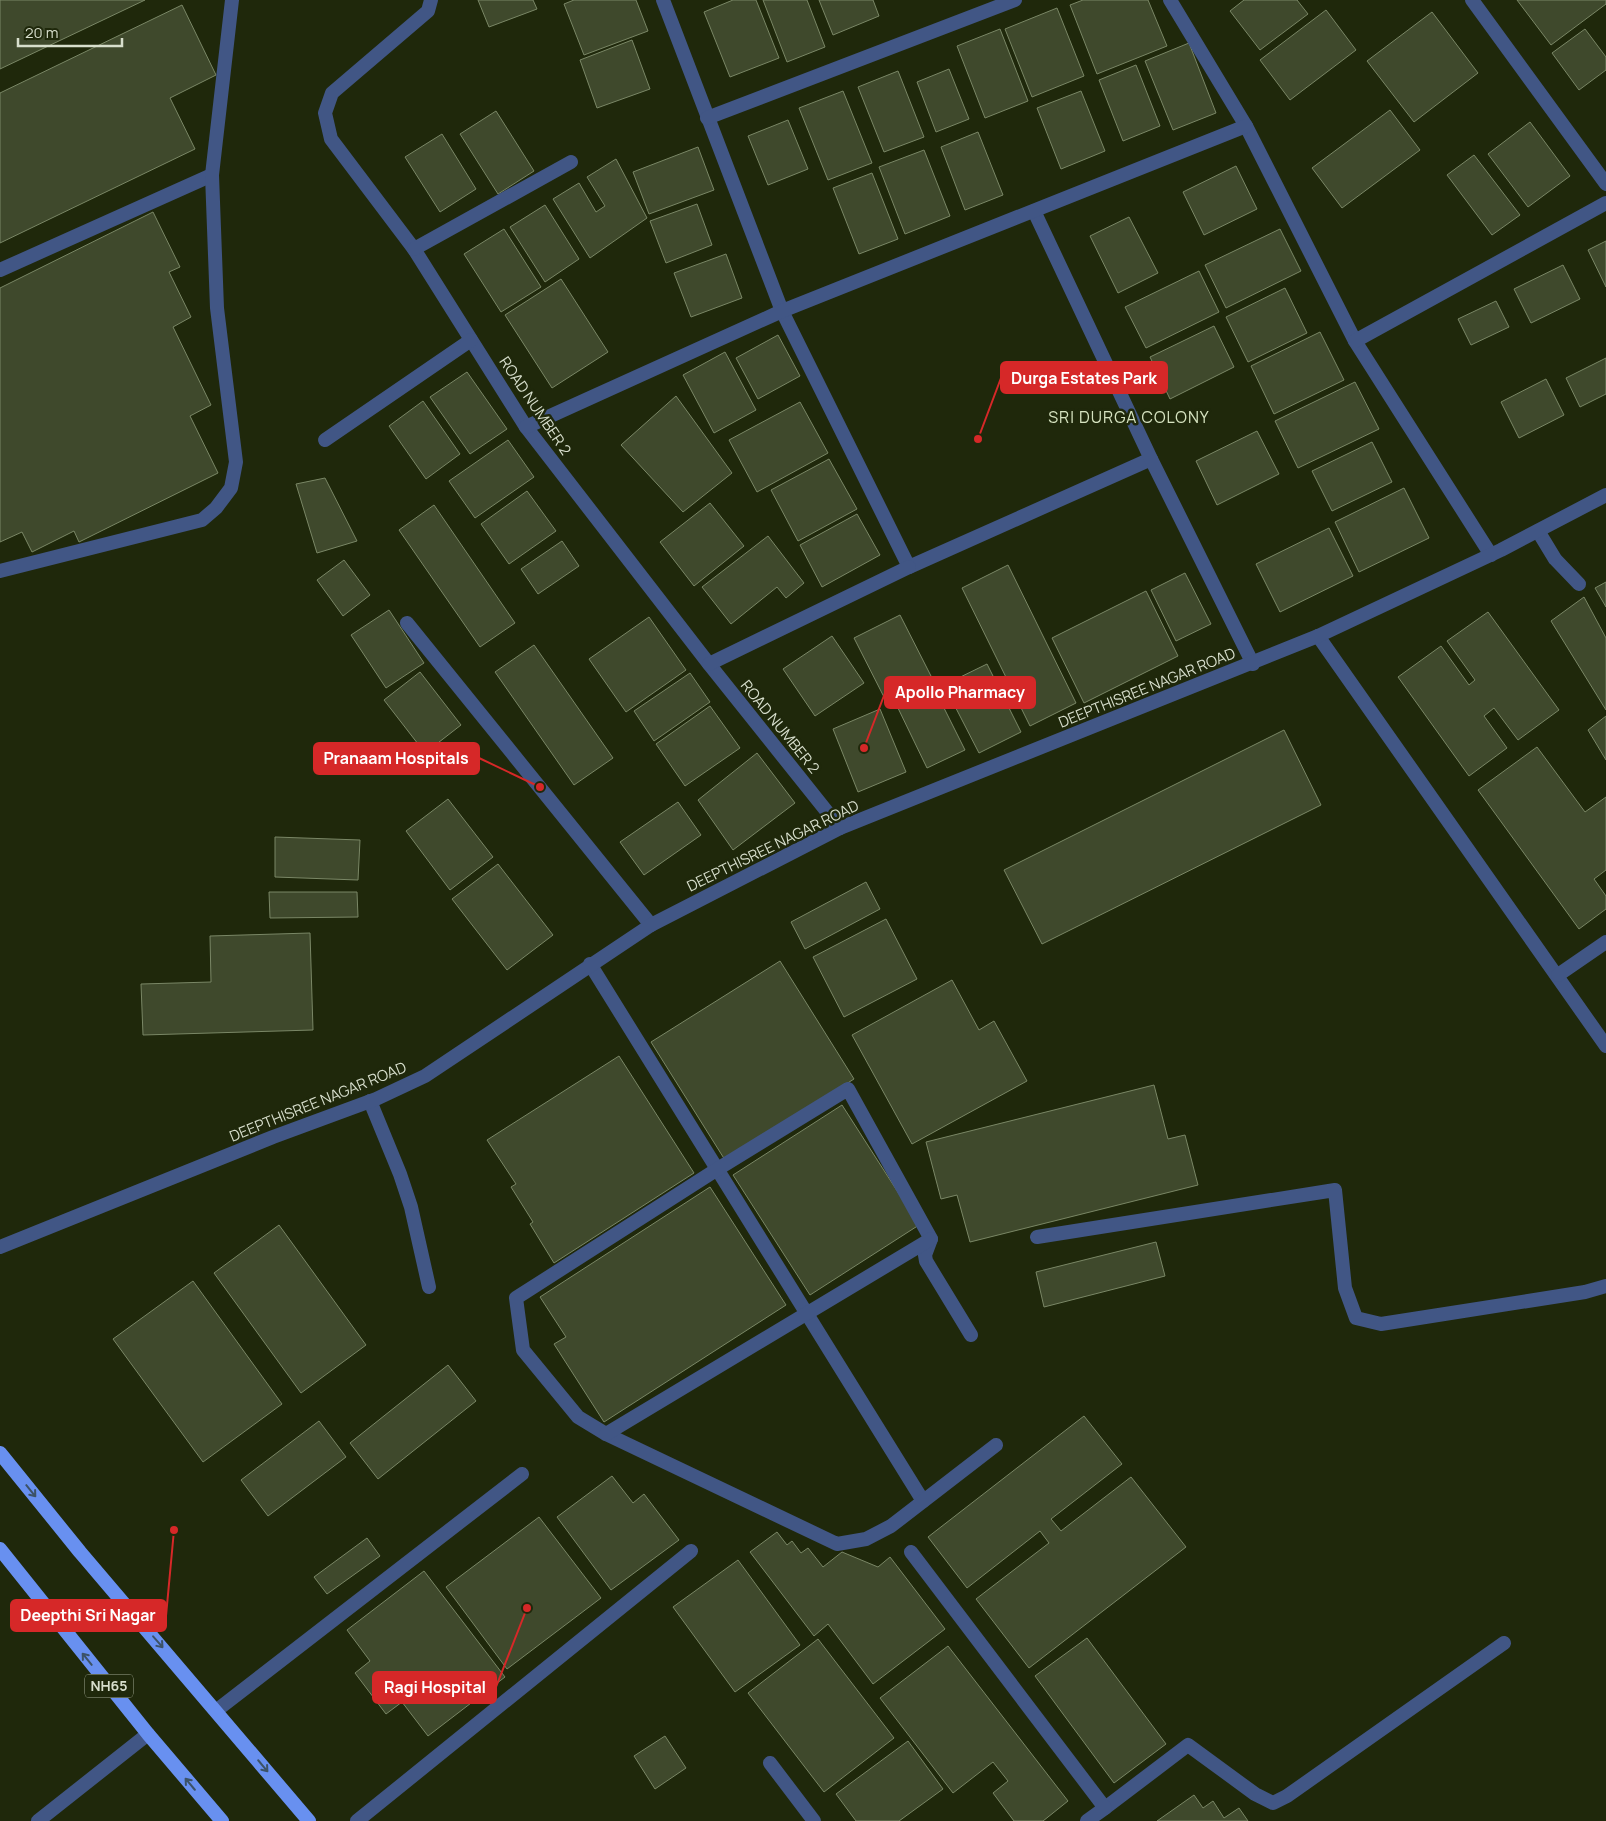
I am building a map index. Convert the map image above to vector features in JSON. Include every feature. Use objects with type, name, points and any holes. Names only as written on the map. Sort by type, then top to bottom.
[{"type":"highway","points":[[0,1453],[80,1552],[217,1710],[309,1821]]},
{"type":"highway","name":"NH65","points":[[0,1549],[148,1734],[222,1821]]},
{"type":"street","points":[[0,571],[202,520],[216,508],[232,488],[236,462],[217,308],[212,175],[232,0]]},
{"type":"street","name":"ROAD NUMBER 2","points":[[431,0],[428,11],[332,93],[325,113],[331,139],[414,249],[526,427],[709,664],[840,828]]},
{"type":"street","points":[[663,0],[782,311],[909,567]]},
{"type":"street","points":[[707,118],[1015,0]]},
{"type":"street","points":[[1170,0],[1246,126],[1355,341],[1491,555]]},
{"type":"street","points":[[1472,0],[1606,184]]},
{"type":"street","points":[[526,427],[782,311],[1246,126]]},
{"type":"street","points":[[414,249],[571,162]]},
{"type":"street","points":[[0,270],[212,175]]},
{"type":"street","points":[[1355,341],[1606,203]]},
{"type":"street","points":[[1034,212],[1151,459],[1253,664]]},
{"type":"street","points":[[325,440],[471,340]]},
{"type":"street","points":[[709,664],[909,567],[1151,459]]},
{"type":"street","name":"DEEPTHISREE NAGAR ROAD","points":[[0,1246],[273,1137],[373,1100],[426,1076],[650,925],[840,828],[1253,664],[1318,636],[1491,555],[1606,495]]},
{"type":"street","points":[[1538,531],[1555,560],[1579,584]]},
{"type":"street","points":[[407,623],[650,925]]},
{"type":"street","points":[[1318,636],[1558,975],[1606,1046]]},
{"type":"street","points":[[1558,975],[1606,942]]},
{"type":"street","points":[[590,964],[923,1501]]},
{"type":"street","points":[[971,1335],[926,1261],[931,1239],[848,1090],[716,1170],[516,1298],[523,1350],[578,1417],[606,1434],[837,1544],[866,1539],[891,1526],[996,1445]]},
{"type":"street","points":[[373,1100],[408,1199],[430,1288]]},
{"type":"street","points":[[1038,1237],[1335,1190],[1345,1288],[1356,1318],[1381,1324],[1585,1292],[1606,1286]]},
{"type":"street","points":[[606,1434],[806,1312],[931,1239]]},
{"type":"street","points":[[217,1710],[522,1474]]},
{"type":"street","points":[[357,1821],[691,1551]]},
{"type":"street","points":[[910,1552],[1105,1808]]},
{"type":"street","points":[[1087,1821],[1188,1745],[1255,1794],[1273,1803],[1287,1796],[1504,1643]]},
{"type":"street","points":[[38,1821],[148,1734]]},
{"type":"street","points":[[770,1763],[814,1821]]},
{"type":"building","points":[[0,0],[145,0],[0,69]]},
{"type":"building","points":[[478,0],[533,0],[537,9],[489,27]]},
{"type":"building","points":[[574,0],[636,0],[648,31],[584,55],[564,4]]},
{"type":"building","points":[[733,0],[756,0],[779,58],[730,77],[704,12]]},
{"type":"building","points":[[763,0],[807,0],[825,47],[787,62]]},
{"type":"building","points":[[819,0],[873,0],[879,16],[833,35]]},
{"type":"building","points":[[1083,0],[1148,0],[1167,46],[1097,74],[1070,5]]},
{"type":"building","points":[[1244,0],[1297,0],[1308,14],[1260,50],[1230,11]]},
{"type":"building","points":[[1517,0],[1606,0],[1606,4],[1551,45]]},
{"type":"building","points":[[182,5],[216,75],[170,98],[195,149],[0,243],[0,93]]},
{"type":"building","points":[[1057,8],[1084,76],[1032,97],[1005,29]]},
{"type":"building","points":[[1326,10],[1356,50],[1290,100],[1260,60]]},
{"type":"building","points":[[1432,12],[1478,73],[1414,122],[1367,61]]},
{"type":"building","points":[[1000,29],[1028,101],[985,118],[957,46]]},
{"type":"building","points":[[1585,29],[1606,57],[1606,70],[1579,90],[1552,53]]},
{"type":"building","points":[[632,40],[650,89],[597,108],[580,60]]},
{"type":"building","points":[[1189,43],[1216,113],[1173,130],[1145,61]]},
{"type":"building","points":[[1136,65],[1160,126],[1123,141],[1099,80]]},
{"type":"building","points":[[949,69],[969,119],[936,132],[917,82]]},
{"type":"building","points":[[898,71],[924,137],[884,152],[858,87]]},
{"type":"building","points":[[843,91],[872,163],[828,180],[799,108]]},
{"type":"building","points":[[1081,91],[1105,151],[1061,169],[1037,108]]},
{"type":"building","points":[[1390,110],[1420,150],[1342,208],[1312,168]]},
{"type":"building","points":[[496,111],[534,171],[498,194],[460,134]]},
{"type":"building","points":[[788,120],[808,169],[768,185],[748,136]]},
{"type":"building","points":[[1530,122],[1570,176],[1528,207],[1488,154]]},
{"type":"building","points":[[978,132],[1003,195],[965,210],[941,147]]},
{"type":"building","points":[[442,134],[476,189],[440,212],[405,157]]},
{"type":"building","points":[[698,147],[714,190],[649,214],[633,172]]},
{"type":"building","points":[[924,150],[950,216],[905,234],[879,167]]},
{"type":"building","points":[[1474,155],[1520,215],[1492,235],[1447,175]]},
{"type":"building","points":[[616,159],[647,218],[590,258],[553,199],[579,183],[596,212],[605,206],[587,177]]},
{"type":"building","points":[[1236,166],[1257,209],[1204,235],[1183,192]]},
{"type":"building","points":[[872,173],[898,239],[859,254],[833,188]]},
{"type":"building","points":[[697,204],[712,245],[666,263],[650,221]]},
{"type":"building","points":[[545,205],[579,259],[545,282],[510,227]]},
{"type":"building","points":[[153,212],[180,267],[169,272],[191,317],[173,327],[211,405],[190,416],[218,473],[79,542],[74,531],[32,552],[22,532],[0,542],[0,288]]},
{"type":"building","points":[[1129,217],[1158,273],[1118,293],[1090,236]]},
{"type":"building","points":[[504,229],[541,287],[501,312],[464,254]]},
{"type":"building","points":[[1280,229],[1301,271],[1226,308],[1205,265]]},
{"type":"building","points":[[1606,241],[1606,287],[1588,250]]},
{"type":"building","points":[[726,254],[742,298],[691,317],[674,273]]},
{"type":"building","points":[[1563,265],[1580,299],[1531,323],[1514,289]]},
{"type":"building","points":[[1199,271],[1219,312],[1146,348],[1125,307]]},
{"type":"building","points":[[561,279],[608,352],[552,388],[505,315]]},
{"type":"building","points":[[1285,288],[1307,333],[1248,362],[1226,317]]},
{"type":"building","points":[[1496,301],[1509,327],[1471,345],[1458,319]]},
{"type":"building","points":[[1214,326],[1234,367],[1170,399],[1150,357]]},
{"type":"building","points":[[1320,332],[1344,380],[1274,414],[1251,366]]},
{"type":"building","points":[[778,335],[800,376],[758,399],[736,358]]},
{"type":"building","points":[[725,352],[756,410],[714,433],[683,375]]},
{"type":"building","points":[[1606,358],[1606,394],[1580,407],[1566,378]]},
{"type":"building","points":[[467,372],[507,429],[470,454],[430,397]]},
{"type":"building","points":[[1546,379],[1564,415],[1519,438],[1501,402]]},
{"type":"building","points":[[1355,382],[1379,429],[1298,468],[1275,421]]},
{"type":"building","points":[[676,396],[732,473],[683,512],[621,445]]},
{"type":"building","points":[[423,401],[460,454],[426,479],[389,426]]},
{"type":"building","points":[[800,402],[828,453],[757,492],[729,440]]},
{"type":"building","points":[[1257,431],[1279,474],[1217,505],[1196,461]]},
{"type":"building","points":[[508,440],[534,477],[475,518],[449,481]]},
{"type":"building","points":[[1372,442],[1392,482],[1332,511],[1312,471]]},
{"type":"building","points":[[829,459],[857,509],[798,541],[771,490]]},
{"type":"building","points":[[325,478],[357,541],[317,553],[296,484]]},
{"type":"building","points":[[1404,488],[1429,538],[1359,572],[1335,522]]},
{"type":"building","points":[[527,491],[556,531],[509,564],[481,524]]},
{"type":"building","points":[[710,503],[744,546],[694,586],[660,542]]},
{"type":"building","points":[[434,505],[515,623],[480,647],[399,530]]},
{"type":"building","points":[[857,514],[880,555],[822,587],[800,545]]},
{"type":"building","points":[[1329,528],[1353,576],[1280,612],[1256,564]]},
{"type":"building","points":[[768,536],[804,583],[786,598],[777,587],[731,624],[702,587]]},
{"type":"building","points":[[562,541],[579,566],[538,594],[521,569]]},
{"type":"building","points":[[344,560],[370,595],[343,616],[317,580]]},
{"type":"building","points":[[1008,565],[1076,703],[1030,726],[962,588]]},
{"type":"building","points":[[1185,573],[1211,624],[1176,641],[1151,590]]},
{"type":"building","points":[[1606,582],[1606,607],[1595,588]]},
{"type":"building","points":[[1146,591],[1178,656],[1084,703],[1052,638]]},
{"type":"building","points":[[1584,597],[1606,638],[1606,710],[1551,621]]},
{"type":"building","points":[[389,610],[424,663],[386,688],[351,635]]},
{"type":"building","points":[[1488,612],[1559,710],[1518,740],[1494,708],[1484,716],[1507,748],[1469,776],[1398,677],[1441,646],[1469,685],[1475,680],[1447,641]]},
{"type":"building","points":[[900,615],[931,676],[885,699],[854,638]]},
{"type":"building","points":[[649,617],[686,670],[626,712],[589,659]]},
{"type":"building","points":[[832,636],[864,683],[815,716],[783,669]]},
{"type":"building","points":[[534,645],[613,758],[574,785],[495,672]]},
{"type":"building","points":[[987,664],[1021,732],[979,753],[944,685]]},
{"type":"building","points":[[420,672],[461,725],[425,753],[384,700]]},
{"type":"building","points":[[690,673],[710,702],[654,741],[634,711]]},
{"type":"building","points":[[934,688],[965,750],[927,768],[897,706]]},
{"type":"building","points":[[710,706],[740,748],[685,786],[656,744]]},
{"type":"building","points":[[880,709],[906,772],[858,792],[833,729]]},
{"type":"building","points":[[1606,716],[1606,760],[1588,730]]},
{"type":"building","points":[[1284,730],[1321,805],[1042,944],[1004,870]]},
{"type":"building","points":[[1537,747],[1585,812],[1606,797],[1606,870],[1594,879],[1606,896],[1606,909],[1579,929],[1478,790]]},
{"type":"building","points":[[757,753],[795,803],[733,850],[698,800]]},
{"type":"building","points":[[448,799],[493,857],[450,890],[406,831]]},
{"type":"building","points":[[678,802],[701,835],[644,875],[620,842]]},
{"type":"building","points":[[275,837],[360,840],[358,880],[275,877]]},
{"type":"building","points":[[498,864],[553,935],[507,970],[452,899]]},
{"type":"building","points":[[866,882],[880,909],[805,949],[791,922]]},
{"type":"building","points":[[269,892],[357,892],[358,917],[270,918]]},
{"type":"building","points":[[886,919],[917,979],[844,1017],[813,957]]},
{"type":"building","points":[[310,933],[313,1030],[143,1035],[141,984],[211,982],[210,936]]},
{"type":"building","points":[[780,961],[854,1079],[725,1160],[651,1042]]},
{"type":"building","points":[[952,980],[979,1030],[994,1021],[1027,1081],[912,1144],[852,1035]]},
{"type":"building","points":[[619,1056],[694,1173],[554,1263],[530,1224],[533,1222],[511,1187],[516,1184],[487,1140]]},
{"type":"building","points":[[1154,1085],[1168,1139],[1185,1135],[1198,1185],[970,1242],[957,1195],[941,1199],[926,1142]]},
{"type":"building","points":[[842,1105],[919,1225],[810,1295],[733,1175]]},
{"type":"building","points":[[710,1187],[786,1305],[604,1422],[554,1344],[566,1337],[540,1297]]},
{"type":"building","points":[[279,1225],[366,1345],[301,1393],[214,1273]]},
{"type":"building","points":[[1156,1242],[1165,1276],[1044,1307],[1036,1272]]},
{"type":"building","points":[[193,1281],[282,1404],[203,1462],[113,1339]]},
{"type":"building","points":[[448,1365],[476,1401],[378,1479],[350,1443]]},
{"type":"building","points":[[1084,1416],[1122,1464],[1051,1519],[1061,1531],[1131,1477],[1186,1547],[1029,1668],[976,1599],[1049,1543],[1040,1531],[967,1588],[928,1537]]},
{"type":"building","points":[[319,1421],[346,1457],[268,1516],[241,1480]]},
{"type":"building","points":[[612,1476],[633,1503],[644,1494],[679,1540],[611,1590],[557,1517]]},
{"type":"building","points":[[539,1517],[601,1598],[507,1669],[446,1587]]},
{"type":"building","points":[[777,1532],[787,1545],[792,1541],[801,1553],[808,1548],[823,1567],[842,1552],[878,1567],[890,1557],[945,1629],[873,1684],[828,1624],[814,1636],[750,1552]]},
{"type":"building","points":[[367,1538],[380,1556],[327,1594],[314,1577]]},
{"type":"building","points":[[738,1560],[800,1645],[735,1692],[673,1607]]},
{"type":"building","points":[[424,1571],[505,1677],[428,1736],[402,1702],[386,1714],[355,1673],[370,1661],[347,1630]]},
{"type":"building","points":[[1087,1638],[1166,1744],[1114,1783],[1035,1676]]},
{"type":"building","points":[[818,1639],[894,1738],[824,1792],[748,1693]]},
{"type":"building","points":[[948,1646],[1068,1801],[1043,1821],[1014,1821],[993,1793],[1008,1781],[993,1762],[953,1793],[880,1698]]},
{"type":"building","points":[[665,1736],[686,1768],[655,1789],[634,1756]]},
{"type":"building","points":[[908,1741],[943,1789],[899,1821],[856,1821],[836,1794]]},
{"type":"building","points":[[1194,1795],[1203,1808],[1213,1801],[1224,1818],[1239,1808],[1248,1821],[1157,1821]]},
{"type":"place","name":"Durga Estates Park","points":[[978,439]]},
{"type":"place","name":"Apollo Pharmacy","points":[[864,748]]},
{"type":"place","name":"Pranaam Hospitals","points":[[540,787]]},
{"type":"place","name":"Deepthi Sri Nagar","points":[[174,1530]]},
{"type":"place","name":"Ragi Hospital","points":[[527,1608]]},
{"type":"district","name":"SRI DURGA COLONY","points":[[1129,417]]}]
